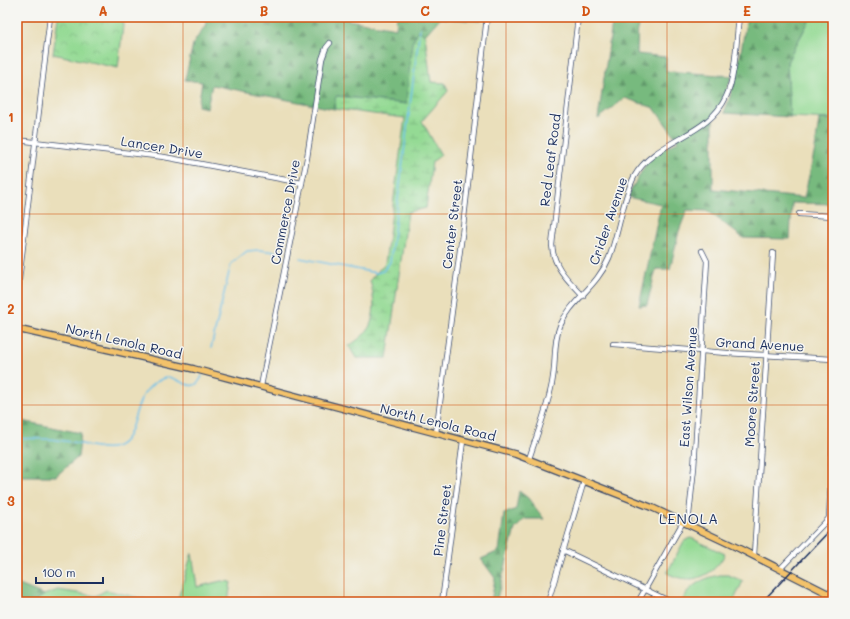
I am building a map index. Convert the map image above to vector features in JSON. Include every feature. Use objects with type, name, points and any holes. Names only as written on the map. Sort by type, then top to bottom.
[{"type":"main road","name":"North Lenola Road","points":[[17,329],[152,359],[261,386],[530,459],[685,523],[754,555],[833,596]]},
{"type":"street","points":[[17,298],[50,17]]},
{"type":"street","name":"Center Street","points":[[436,433],[462,233],[487,17]]},
{"type":"street","name":"Red Leaf Road","points":[[578,17],[552,252],[557,265],[583,296]]},
{"type":"street","name":"Crider Avenue","points":[[530,459],[552,384],[558,332],[565,316],[598,279],[607,262],[630,185],[638,172],[647,160],[660,149],[709,121],[722,104],[731,86],[739,17]]},
{"type":"street","name":"Commerce Drive","points":[[261,386],[302,183],[322,59],[326,48],[330,43]]},
{"type":"street","name":"Lancer Drive","points":[[17,140],[164,157],[302,183]]},
{"type":"street","points":[[799,214],[833,216]]},
{"type":"street","name":"East Wilson Avenue","points":[[685,523],[690,517],[707,261],[702,251]]},
{"type":"street","name":"Moore Street","points":[[754,555],[773,253]]},
{"type":"street","name":"Grand Avenue","points":[[613,344],[833,359]]},
{"type":"street","points":[[829,518],[833,440]]},
{"type":"street","name":"Pine Street","points":[[442,602],[463,441]]},
{"type":"street","points":[[548,602],[584,480]]},
{"type":"street","points":[[780,569],[833,514]]},
{"type":"street","points":[[638,602],[644,589],[685,523]]},
{"type":"street","points":[[563,550],[671,602]]},
{"type":"green space","points":[[58,17],[124,17],[118,68],[53,54]]},
{"type":"green space","points":[[205,17],[330,17],[396,28],[397,17],[481,17],[481,21],[440,18],[425,35],[418,31],[412,43],[406,104],[337,96],[334,109],[212,85],[207,108],[198,106],[202,82],[185,80],[193,44],[206,24]]},
{"type":"green space","points":[[613,17],[638,17],[637,54],[666,57],[666,71],[732,76],[719,110],[713,116],[713,189],[804,198],[815,149],[819,119],[833,119],[833,204],[792,203],[790,239],[743,238],[708,211],[687,210],[679,231],[670,269],[656,269],[647,305],[639,306],[661,204],[627,197],[650,157],[678,141],[654,108],[625,98],[598,119]]},
{"type":"green space","points":[[747,17],[811,17],[787,62],[790,117],[724,113],[741,54]]},
{"type":"green space","points":[[811,17],[833,17],[833,119],[790,117],[787,62]]},
{"type":"green space","points":[[418,30],[425,35],[431,82],[445,83],[448,91],[422,121],[441,155],[432,162],[426,208],[408,212],[387,358],[356,358],[349,346],[366,332],[372,320],[374,307],[370,280],[385,263],[405,118],[334,109],[336,96],[406,104],[412,43]]},
{"type":"green space","points":[[17,420],[81,433],[78,457],[56,476],[17,476]]},
{"type":"green space","points":[[519,491],[528,498],[544,519],[525,519],[515,529],[496,602],[491,602],[495,578],[481,559],[499,551],[504,514],[516,509]]},
{"type":"green space","points":[[691,538],[725,554],[720,562],[708,574],[700,577],[684,579],[667,573],[684,541]]},
{"type":"green space","points":[[192,553],[197,587],[221,581],[231,582],[228,602],[177,602]]},
{"type":"green space","points":[[720,575],[728,575],[743,581],[733,602],[682,602],[688,591],[697,583]]},
{"type":"green space","points":[[17,584],[44,595],[34,602],[17,602]]},
{"type":"green space","points":[[58,590],[96,596],[106,590],[157,602],[34,602],[44,595]]},
{"type":"waterway","points":[[300,258],[376,273],[383,271],[390,262],[420,27]]},
{"type":"waterway","points":[[211,348],[231,264],[247,251],[259,250],[277,252]]},
{"type":"waterway","points":[[17,439],[51,439],[99,448],[115,447],[123,442],[129,434],[140,402],[146,391],[155,383],[168,377],[186,384],[195,385],[199,382],[202,376]]},
{"type":"railway","points":[[762,602],[833,527]]},
{"type":"district","name":"LENOLA","points":[[689,519]]}]
